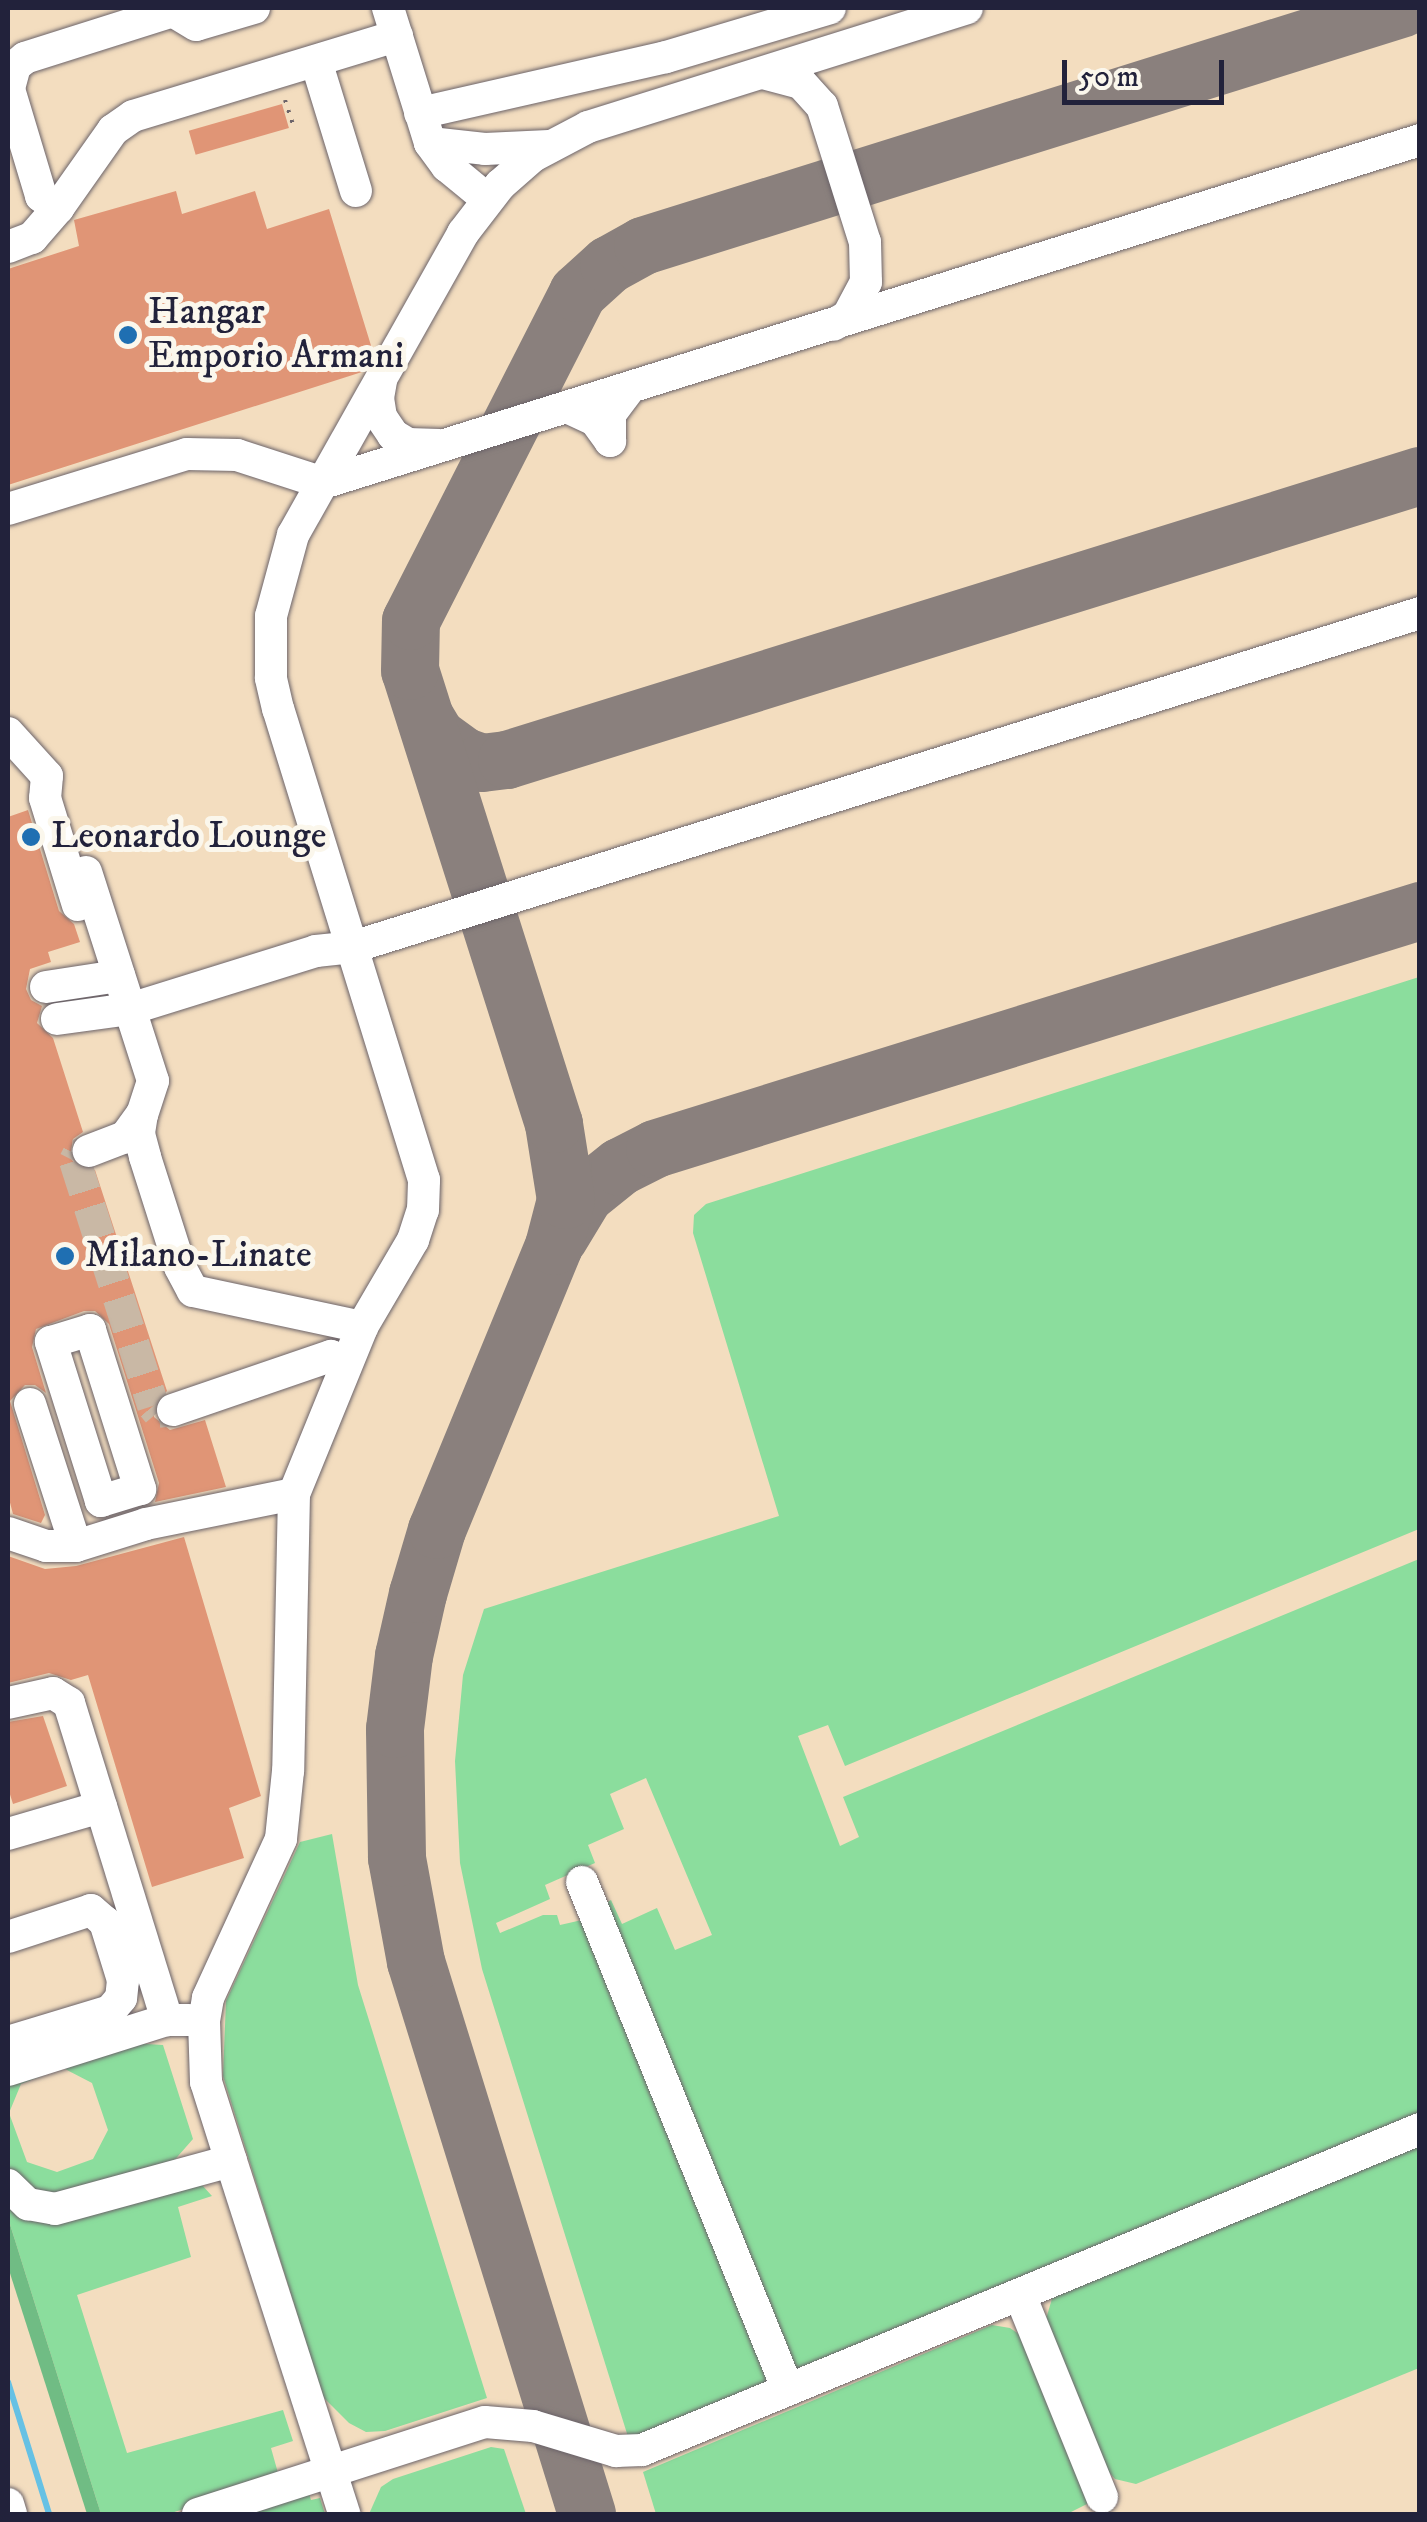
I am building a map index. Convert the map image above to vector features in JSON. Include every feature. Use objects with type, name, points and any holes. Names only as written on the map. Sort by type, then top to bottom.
[{"type":"lane","points":[[58,208],[41,196],[8,88],[15,66],[25,58],[172,11],[196,26],[254,8]]},
{"type":"lane","points":[[425,128],[830,8]]},
{"type":"lane","points":[[344,2514],[206,2082],[204,2020],[208,1998],[281,1839],[288,1771],[294,1494],[362,1328],[414,1240],[423,1210],[424,1180],[271,678],[276,586],[292,535],[463,233],[487,200],[548,146],[588,128],[967,8]]},
{"type":"lane","points":[[8,247],[44,229],[113,130],[134,116],[316,61],[393,22],[425,128],[447,166],[487,200]]},
{"type":"lane","points":[[828,119],[830,74],[862,40]]},
{"type":"lane","points":[[316,61],[356,191]]},
{"type":"lane","points":[[756,74],[770,72],[801,83],[812,92],[828,119],[866,242],[868,264],[860,297],[848,316],[829,327]]},
{"type":"lane","points":[[425,128],[485,149],[548,146]]},
{"type":"lane","points":[[8,508],[188,454],[238,455],[323,483],[1410,147]]},
{"type":"lane","points":[[866,242],[892,278],[926,292],[946,290]]},
{"type":"lane","points":[[383,376],[378,398],[382,417],[393,436],[426,446],[458,442]]},
{"type":"lane","points":[[569,408],[596,420],[614,454],[610,414],[628,390]]},
{"type":"lane","points":[[124,992],[54,1012],[124,992],[316,951],[353,947],[1420,614]]},
{"type":"lane","points":[[10,742],[61,790],[86,872],[111,885],[126,930],[124,992]]},
{"type":"lane","points":[[47,776],[45,798],[92,950],[124,992],[153,1082],[134,1126],[89,1151]]},
{"type":"lane","points":[[134,1126],[186,1284],[200,1296],[362,1328]]},
{"type":"lane","points":[[34,1392],[101,1501],[140,1489],[90,1330],[51,1342],[34,1392],[76,1546]]},
{"type":"lane","points":[[173,1410],[331,1356],[346,1364]]},
{"type":"lane","points":[[8,1533],[46,1546],[76,1546],[146,1524],[294,1494]]},
{"type":"lane","points":[[8,1703],[53,1693],[69,1703],[167,2020]]},
{"type":"lane","points":[[8,1834],[100,1807]]},
{"type":"lane","points":[[582,1882],[788,2390]]},
{"type":"lane","points":[[8,1938],[90,1910],[105,1922],[124,1980],[121,1998],[110,2010],[8,2042]]},
{"type":"lane","points":[[8,2070],[167,2020],[204,2020]]},
{"type":"lane","points":[[198,2514],[486,2422],[532,2426],[616,2451],[642,2450],[1420,2129]]},
{"type":"lane","points":[[8,2185],[28,2204],[54,2209],[231,2160]]},
{"type":"lane","points":[[1020,2295],[1102,2498]]},
{"type":"lane","points":[[8,2504],[11,2514]]},
{"type":"path","points":[[285,100],[294,125]]},
{"type":"green space","points":[[1419,977],[1419,1529],[845,1766],[828,1725],[798,1736],[840,1846],[859,1837],[843,1797],[1419,1559],[1419,2118],[793,2375],[597,1908],[611,1900],[622,1924],[657,1908],[675,1950],[712,1935],[646,1778],[610,1794],[624,1829],[588,1845],[595,1863],[545,1885],[550,1899],[496,1923],[500,1933],[543,1915],[557,1915],[560,1925],[582,1920],[771,2384],[629,2440],[482,1969],[460,1863],[455,1761],[463,1675],[484,1609],[779,1516],[693,1233],[694,1215],[706,1204]]},
{"type":"green space","points":[[332,1834],[358,1985],[487,2398],[385,2431],[366,2432],[349,2423],[323,2397],[223,2076],[226,2001],[300,1842]]},
{"type":"green space","points":[[131,2043],[163,2045],[193,2139],[171,2164],[41,2199],[10,2176],[8,2083]],"holes":[[[63,2068],[92,2083],[108,2130],[93,2159],[57,2172],[27,2162],[9,2113],[21,2084]]]},
{"type":"green space","points":[[1419,2138],[1419,2368],[1136,2484],[1115,2479],[1100,2462],[1043,2329],[1054,2292]]},
{"type":"green space","points":[[202,2185],[212,2196],[178,2207],[191,2257],[77,2295],[127,2453],[283,2410],[293,2441],[271,2448],[278,2473],[266,2483],[168,2514],[101,2514],[8,2218],[8,2202]]},
{"type":"green space","points":[[8,2218],[101,2514],[87,2514],[8,2267]]},
{"type":"green space","points":[[992,2325],[1010,2328],[1026,2339],[1091,2502],[1067,2514],[656,2514],[643,2472]]},
{"type":"green space","points":[[491,2447],[504,2449],[526,2514],[369,2514],[381,2487],[393,2479]]},
{"type":"green space","points":[[308,2490],[311,2500],[320,2498],[325,2514],[231,2514]]},
{"type":"building","points":[[282,104],[289,128],[196,155],[189,131]]},
{"type":"building","name":"Hangar Emporio Armani","points":[[176,191],[182,214],[255,191],[267,229],[329,209],[373,352],[362,372],[8,485],[8,269],[79,246],[74,220]]},
{"type":"building","name":"Milano-Linate","points":[[28,810],[59,911],[74,924],[80,942],[48,952],[51,962],[30,969],[26,989],[31,1000],[42,1006],[37,1023],[53,1038],[83,1132],[73,1139],[70,1157],[77,1167],[95,1170],[167,1391],[154,1405],[154,1417],[170,1430],[205,1420],[226,1487],[155,1502],[159,1483],[109,1324],[95,1311],[84,1311],[36,1329],[32,1347],[46,1393],[35,1385],[25,1385],[10,1401],[45,1515],[41,1523],[13,1514],[8,1495],[8,817]]},
{"type":"building","points":[[184,1537],[261,1796],[229,1808],[244,1858],[152,1887],[88,1675],[71,1680],[49,1673],[8,1683],[8,1556],[45,1569],[76,1566]]},
{"type":"building","points":[[43,1716],[67,1786],[13,1804],[8,1788],[8,1722]]},
{"type":"waterway","points":[[8,2382],[49,2514]]},
{"type":"taxiway","points":[[587,2514],[416,1962],[397,1858],[395,1729],[404,1656],[418,1594],[437,1530],[554,1246],[566,1200],[554,1124],[410,671],[411,621],[578,293],[609,265],[643,246],[1404,8]]},
{"type":"taxiway","points":[[426,719],[437,737],[465,757],[482,763],[507,760],[1420,476]]},
{"type":"taxiway","points":[[559,1238],[585,1195],[620,1167],[655,1149],[1420,911]]},
{"type":"tunnel","points":[[89,1151],[78,1155],[75,1161],[153,1406],[158,1412],[173,1410]]},
{"type":"place","name":"Hangar Emporio Armani","points":[[128,335]]},
{"type":"place","name":"Leonardo Lounge","points":[[31,837]]},
{"type":"place","name":"Milano-Linate","points":[[65,1256]]}]
